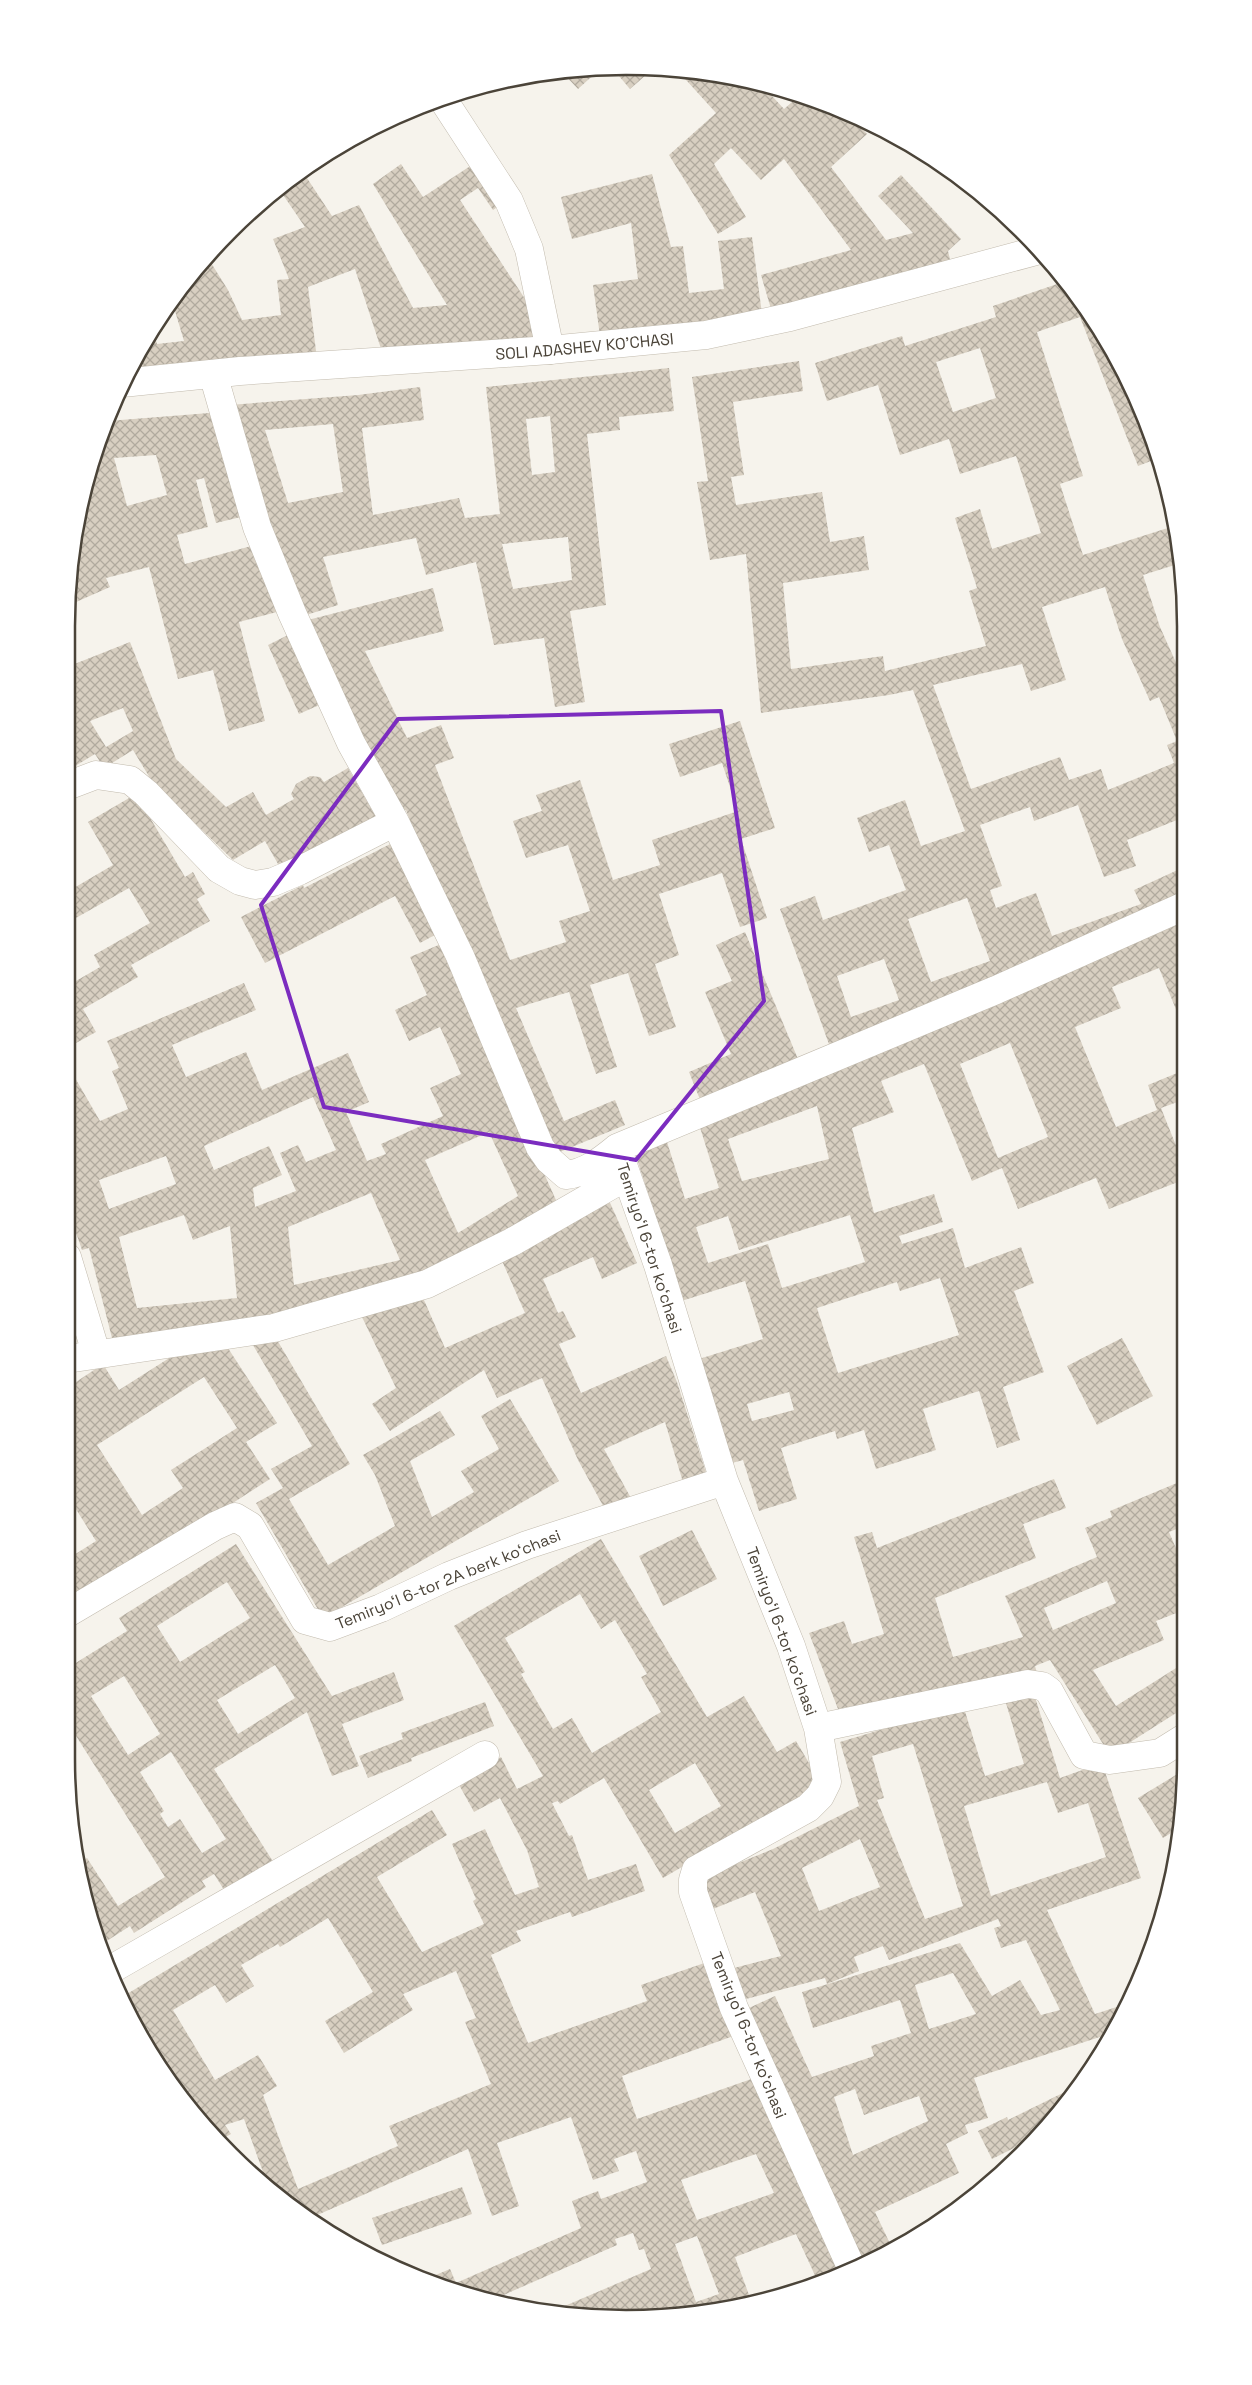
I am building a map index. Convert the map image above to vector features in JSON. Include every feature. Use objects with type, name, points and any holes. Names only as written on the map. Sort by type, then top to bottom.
[{"type":"street","points":[[446,105],[512,208],[529,248],[550,350]]},
{"type":"street","name":"SOLI ADASHEV KO'CHASI","points":[[132,382],[213,374],[550,350],[706,335],[790,317],[1031,252]]},
{"type":"street","points":[[213,374],[260,536],[292,613],[352,743],[395,822],[460,956],[540,1147],[566,1175],[578,1174],[596,1164],[616,1148],[996,990],[1177,910]]},
{"type":"street","points":[[75,782],[96,775],[130,780],[146,793],[219,869],[240,881],[255,885],[273,882],[299,871],[395,822]]},
{"type":"street","name":"Temiryoʻl 6-tor koʻchasi","points":[[616,1148],[658,1265],[724,1481],[791,1646],[818,1728],[827,1782],[820,1796],[808,1808],[696,1870],[693,1892],[734,2008],[849,2263]]},
{"type":"street","points":[[75,1357],[274,1328],[427,1284],[512,1242],[627,1176]]},
{"type":"street","points":[[75,1283],[96,1353]]},
{"type":"street","name":"Temiryoʻl 6-tor 2А berk koʻchasi","points":[[75,1609],[215,1526],[235,1517],[250,1526],[305,1620],[330,1627],[381,1608],[449,1576],[527,1545],[724,1481]]},
{"type":"street","points":[[818,1728],[1028,1684],[1042,1686],[1049,1691],[1084,1755],[1110,1760],[1160,1753],[1177,1742]]},
{"type":"street","points":[[116,1967],[485,1755]]},
{"type":"highlighted area","points":[[721,711],[764,1001],[636,1160],[324,1107],[261,905],[398,719]]},
{"type":"building","points":[[618,75],[645,76],[630,89]]},
{"type":"building","points":[[592,76],[578,89],[568,78]]},
{"type":"building","points":[[685,79],[769,94],[784,109],[793,101],[861,128],[867,134],[831,167],[886,240],[913,233],[878,196],[901,175],[961,239],[948,251],[951,263],[774,319],[761,275],[851,250],[784,159],[761,180],[731,148],[714,164],[746,217],[718,234],[669,155],[716,113]]},
{"type":"building","points":[[481,159],[508,200],[493,210],[478,188],[460,200],[535,314],[538,343],[384,358],[355,269],[308,287],[317,359],[135,377],[156,340],[157,344],[184,341],[175,311],[212,264],[228,290],[242,320],[281,315],[277,280],[289,279],[273,239],[305,227],[283,195],[307,178],[332,216],[359,205],[413,308],[447,305],[373,184],[401,164],[423,197]]},
{"type":"building","points":[[652,174],[671,247],[683,246],[689,293],[724,289],[718,241],[752,237],[763,322],[601,343],[593,285],[638,279],[631,223],[572,239],[561,197]]},
{"type":"building","points":[[1057,284],[1084,320],[1103,351],[1120,382],[1148,449],[1151,461],[1138,466],[1080,317],[1037,332],[1083,476],[1060,484],[1083,555],[1168,528],[1173,565],[1143,575],[1160,627],[1177,665],[1177,741],[1177,820],[1127,840],[1136,866],[1104,877],[1078,805],[1034,821],[1030,807],[980,825],[1002,886],[990,890],[996,908],[1036,893],[1052,936],[1141,904],[1134,890],[1177,870],[1177,901],[830,1047],[780,909],[815,896],[823,920],[906,890],[889,845],[869,852],[857,818],[905,800],[921,846],[965,831],[913,690],[761,713],[746,554],[710,560],[697,482],[708,481],[692,377],[799,361],[803,391],[733,402],[744,475],[731,477],[736,505],[822,492],[830,542],[864,536],[869,570],[783,583],[791,669],[883,656],[885,671],[986,646],[969,591],[977,588],[955,518],[980,509],[992,549],[1041,533],[1016,456],[960,474],[949,439],[900,455],[878,385],[827,401],[815,363],[902,336],[905,346],[996,317],[993,306]],"holes":[[[980,348],[996,398],[953,412],[936,362]],[[1105,587],[1122,639],[1150,701],[1159,697],[1177,741],[1167,745],[1174,763],[1108,790],[1101,769],[1069,780],[1060,757],[971,789],[933,685],[1022,664],[1031,691],[1066,680],[1042,607]],[[967,898],[990,961],[931,982],[908,919]],[[884,959],[899,1000],[851,1017],[837,976]]]},
{"type":"building","points":[[669,368],[674,411],[619,417],[620,430],[587,434],[606,605],[570,611],[585,702],[555,707],[544,638],[494,645],[476,562],[426,575],[416,538],[323,557],[338,605],[303,616],[269,536],[229,405],[358,395],[420,387],[424,420],[362,428],[373,515],[459,498],[465,518],[500,514],[486,387]],"holes":[[[550,416],[555,472],[532,475],[526,419]],[[333,424],[343,492],[288,503],[265,430]],[[568,537],[572,580],[513,589],[502,544]]]},
{"type":"building","points":[[222,412],[245,516],[216,523],[204,478],[196,480],[208,527],[177,535],[185,564],[259,544],[277,612],[239,622],[265,721],[229,731],[213,670],[178,679],[149,567],[106,578],[110,587],[76,602],[80,554],[86,519],[94,483],[115,420]],"holes":[[[156,455],[167,495],[127,506],[114,458]]]},
{"type":"building","points":[[433,588],[444,631],[365,651],[407,738],[441,725],[454,758],[435,765],[510,960],[566,942],[559,921],[590,911],[568,845],[526,858],[513,821],[542,811],[536,795],[580,780],[613,880],[660,865],[652,840],[738,811],[722,763],[680,777],[669,744],[740,721],[775,828],[741,839],[767,918],[740,927],[722,873],[659,894],[679,955],[655,964],[676,1027],[649,1036],[628,973],[590,985],[617,1067],[596,1074],[569,992],[516,1008],[564,1121],[615,1100],[625,1125],[555,1154],[469,974],[406,810],[395,814],[304,621]]},
{"type":"building","points":[[294,632],[326,702],[299,714],[268,645]]},
{"type":"building","points":[[130,642],[176,759],[226,807],[253,792],[266,815],[294,799],[291,794],[296,784],[310,776],[320,777],[324,782],[348,768],[376,817],[282,871],[265,841],[233,860],[153,783],[133,750],[104,768],[95,754],[75,766],[75,664]],"holes":[[[123,708],[133,731],[106,747],[90,721]]]},
{"type":"building","points":[[136,794],[185,877],[193,872],[205,894],[197,899],[210,921],[131,965],[138,977],[83,1009],[96,1032],[75,1044],[75,979],[76,981],[100,967],[94,955],[150,923],[129,888],[75,918],[75,887],[113,865],[88,822]]},
{"type":"building","points":[[400,839],[446,929],[420,943],[395,896],[265,963],[241,917],[303,885],[304,888]]},
{"type":"building","points":[[1177,916],[1177,1012],[1159,968],[1112,987],[1121,1008],[1075,1027],[1116,1127],[1157,1110],[1148,1085],[1177,1073],[1177,1102],[1161,1108],[1177,1148],[1177,1182],[1109,1209],[1096,1178],[1018,1209],[1002,1168],[972,1181],[924,1064],[881,1081],[894,1112],[852,1128],[874,1213],[934,1194],[943,1222],[899,1236],[902,1244],[953,1228],[965,1268],[1021,1247],[1034,1283],[1014,1291],[1044,1372],[1003,1387],[1020,1440],[997,1448],[979,1391],[923,1409],[936,1450],[876,1469],[864,1430],[837,1439],[835,1431],[781,1448],[797,1499],[759,1511],[743,1460],[732,1463],[699,1359],[763,1339],[745,1281],[675,1303],[662,1237],[635,1153],[667,1142],[685,1199],[719,1188],[697,1118]],"holes":[[[1010,1043],[1048,1137],[998,1158],[960,1064]],[[817,1106],[829,1159],[742,1181],[728,1139]],[[850,1215],[865,1262],[782,1288],[768,1244],[708,1263],[696,1227],[728,1216],[739,1250]],[[940,1278],[959,1335],[838,1373],[817,1308],[897,1282],[900,1291]],[[789,1392],[794,1410],[752,1421],[747,1404]]]},
{"type":"building","points":[[745,932],[798,1059],[703,1107],[689,1072],[731,1054],[705,992],[732,981],[716,945]]},
{"type":"building","points":[[441,944],[560,1209],[443,1280],[267,1322],[112,1338],[89,1248],[82,1250],[75,1230],[75,1078],[100,1121],[128,1109],[112,1071],[119,1068],[107,1041],[244,983],[256,1010],[172,1045],[186,1077],[246,1052],[262,1090],[348,1053],[369,1102],[346,1112],[367,1161],[386,1154],[381,1144],[443,1116],[430,1088],[461,1074],[440,1027],[409,1041],[395,1010],[427,995],[410,957]],"holes":[[[313,1097],[336,1150],[306,1162],[298,1145],[280,1153],[296,1191],[255,1207],[253,1188],[282,1175],[269,1146],[214,1170],[204,1146]],[[489,1132],[518,1196],[458,1233],[425,1160]],[[166,1156],[176,1184],[109,1209],[99,1180]],[[371,1193],[400,1260],[294,1285],[288,1227]],[[184,1215],[193,1240],[230,1226],[237,1298],[137,1308],[119,1237]]]},
{"type":"building","points":[[607,1196],[637,1263],[602,1279],[593,1257],[543,1279],[558,1313],[563,1311],[576,1337],[559,1344],[581,1393],[666,1356],[677,1382],[709,1482],[685,1489],[665,1422],[604,1449],[632,1500],[607,1513],[578,1460],[542,1378],[497,1398],[484,1370],[390,1431],[372,1404],[396,1388],[362,1317],[420,1291],[445,1348],[525,1313],[499,1254]]},
{"type":"building","points":[[273,1333],[350,1464],[289,1499],[328,1565],[395,1526],[375,1475],[363,1455],[440,1411],[455,1435],[410,1461],[432,1517],[474,1492],[461,1471],[499,1449],[481,1416],[510,1399],[559,1481],[323,1618],[256,1503],[283,1488],[271,1469],[312,1446],[253,1345]]},
{"type":"building","points":[[1122,1338],[1153,1396],[1097,1425],[1067,1366]]},
{"type":"building","points":[[224,1342],[277,1423],[246,1442],[270,1479],[75,1605],[75,1554],[96,1541],[75,1508],[75,1383],[103,1364],[119,1390],[185,1348]],"holes":[[[204,1377],[237,1428],[171,1470],[183,1488],[142,1515],[97,1445]]]},
{"type":"building","points":[[1054,1479],[1066,1508],[1023,1524],[1036,1558],[935,1598],[953,1657],[1023,1637],[1005,1596],[1097,1557],[1085,1528],[1112,1517],[1110,1511],[1177,1483],[1177,1529],[1169,1532],[1177,1551],[1177,1613],[1156,1621],[1164,1640],[1093,1670],[1116,1706],[1177,1667],[1177,1712],[1110,1755],[1050,1660],[1035,1666],[1037,1673],[838,1709],[809,1633],[844,1621],[852,1644],[884,1634],[854,1537],[872,1532],[877,1548]],"holes":[[[1107,1581],[1116,1603],[1053,1630],[1044,1608]]]},
{"type":"building","points":[[692,1530],[717,1579],[663,1606],[639,1556]]},
{"type":"building","points":[[601,1539],[707,1717],[744,1696],[777,1752],[796,1741],[822,1785],[663,1878],[604,1778],[560,1804],[558,1801],[552,1803],[569,1836],[572,1835],[588,1880],[636,1864],[645,1891],[572,1917],[570,1912],[516,1931],[521,1941],[491,1955],[528,2043],[647,2001],[641,1985],[713,1960],[739,2034],[622,2076],[637,2119],[760,2076],[843,2265],[815,2276],[796,2234],[735,2257],[749,2295],[698,2305],[662,2309],[590,2309],[564,2306],[651,2269],[644,2249],[639,2250],[633,2233],[615,2239],[617,2245],[503,2295],[483,2291],[449,2281],[435,2276],[450,2269],[456,2283],[581,2228],[572,2201],[598,2191],[601,2199],[647,2182],[636,2151],[614,2159],[619,2171],[593,2180],[571,2117],[497,2143],[519,2206],[492,2216],[468,2149],[317,2215],[262,2172],[244,2119],[225,2125],[231,2134],[225,2137],[189,2094],[168,2065],[128,1994],[432,1810],[447,1835],[377,1877],[422,1952],[484,1924],[473,1901],[476,1899],[452,1844],[485,1829],[515,1895],[539,1887],[527,1850],[500,1798],[474,1812],[457,1781],[501,1757],[517,1789],[543,1776],[454,1626]],"holes":[[[580,1594],[601,1629],[615,1620],[647,1674],[641,1677],[661,1712],[592,1753],[572,1718],[553,1729],[521,1674],[525,1672],[505,1638]],[[695,1763],[721,1806],[675,1833],[649,1790]],[[328,1918],[373,1992],[325,2021],[344,2053],[413,2010],[403,1994],[456,1971],[476,2018],[465,2022],[491,2084],[389,2126],[398,2146],[298,2189],[263,2095],[277,2086],[258,2055],[215,2080],[173,2010],[215,1985],[226,2003],[254,1986],[241,1965],[278,1944],[280,1947]],[[756,2154],[774,2193],[697,2220],[681,2180]],[[697,2236],[719,2294],[696,2302],[675,2244]]]},
{"type":"building","points":[[236,1544],[332,1696],[394,1672],[404,1700],[342,1724],[359,1766],[332,1776],[307,1712],[214,1769],[274,1863],[226,1893],[214,1874],[202,1881],[206,1887],[134,1933],[130,1926],[106,1941],[94,1902],[85,1859],[87,1858],[118,1906],[165,1877],[75,1734],[75,1663],[127,1631],[119,1618]],"holes":[[[227,1582],[250,1618],[180,1662],[157,1626]],[[275,1665],[295,1698],[238,1734],[217,1700]],[[124,1676],[160,1734],[128,1755],[91,1696]],[[171,1752],[226,1839],[202,1853],[180,1819],[168,1827],[160,1814],[164,1811],[140,1772]]]},
{"type":"building","points":[[1031,1684],[1060,1778],[1102,1763],[1141,1878],[1047,1910],[1095,2014],[1118,2007],[1102,2036],[974,2078],[988,2118],[965,2125],[968,2133],[946,2144],[959,2173],[875,2212],[889,2242],[858,2259],[829,2197],[795,2110],[749,2008],[775,1996],[812,2077],[874,2056],[871,2046],[911,2033],[900,2000],[813,2028],[802,1992],[960,1943],[992,1996],[1020,1980],[1041,2015],[1060,2010],[1026,1940],[1001,1948],[994,1928],[1001,1926],[998,1919],[889,1960],[883,1946],[854,1957],[859,1971],[827,1984],[825,1978],[746,1999],[734,1968],[781,1956],[755,1892],[713,1909],[701,1878],[773,1849],[859,1806],[840,1742],[963,1705],[985,1776],[1024,1764],[1003,1693]],"holes":[[[913,1744],[963,1906],[925,1919],[877,1800],[884,1798],[872,1756]],[[1047,1782],[1058,1813],[1088,1803],[1106,1857],[991,1896],[964,1806]],[[860,1839],[880,1887],[819,1911],[802,1868]],[[953,1973],[976,2014],[929,2029],[915,1985]],[[855,2089],[864,2115],[919,2096],[928,2121],[853,2155],[834,2097]]]},
{"type":"building","points":[[485,1702],[494,1726],[411,1758],[412,1761],[368,1778],[359,1756],[403,1739],[401,1733]]},
{"type":"building","points":[[1177,1775],[1172,1833],[1163,1838],[1138,1798]]},
{"type":"building","points":[[1064,2092],[1019,2145],[992,2159],[978,2131],[1007,2117],[1008,2120]]},
{"type":"building","points":[[462,2187],[472,2214],[382,2245],[372,2218]]}]
